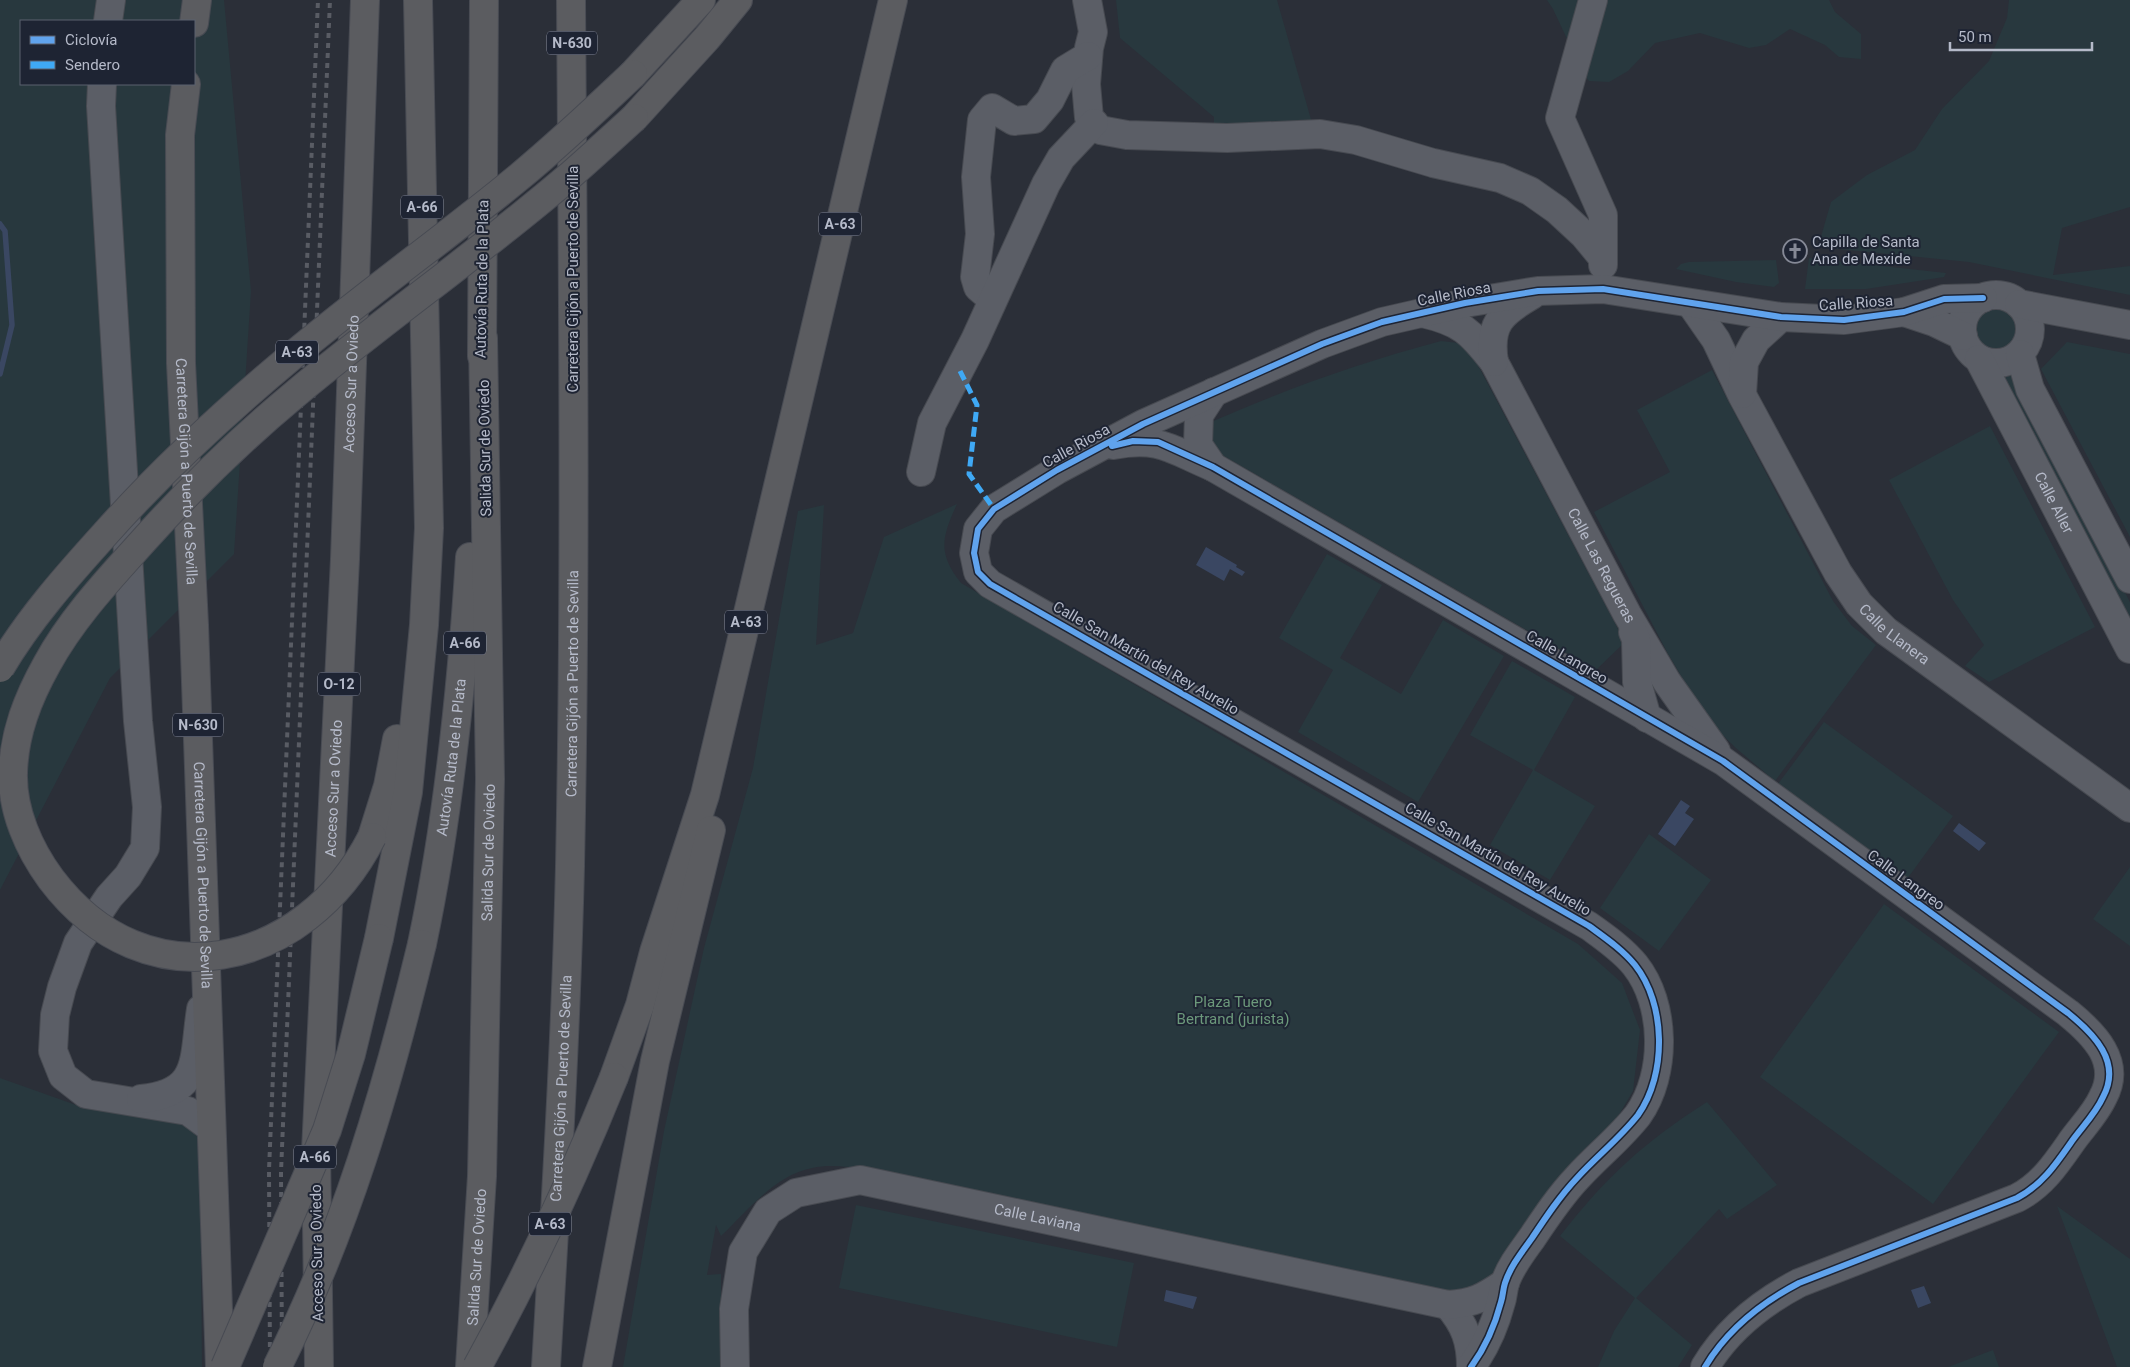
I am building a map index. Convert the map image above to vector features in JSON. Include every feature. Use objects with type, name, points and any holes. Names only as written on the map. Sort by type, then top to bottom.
[{"type":"highway","points":[[194,20],[197,0]]},
{"type":"highway","name":"Acceso Sur a Oviedo","points":[[319,1367],[316,1150],[345,559],[365,0]]},
{"type":"highway","name":"A-66","points":[[224,1367],[327,1130],[351,1054],[379,938],[408,792],[424,625],[429,528],[425,413],[418,0]]},
{"type":"highway","name":"Autovía Ruta de la Plata","points":[[277,1367],[302,1319],[344,1214],[367,1148],[400,1034],[438,872],[465,644],[483,338],[484,0]]},
{"type":"highway","name":"Carretera Gijón a Puerto de Sevilla","points":[[546,1367],[557,1181],[570,868],[574,539],[571,0]]},
{"type":"highway","points":[[572,86],[581,0]]},
{"type":"highway","name":"A-63","points":[[0,668],[10,650],[81,561],[136,499],[213,425],[292,356],[520,177],[580,125],[633,74],[701,0]]},
{"type":"highway","points":[[425,413],[397,737],[388,786],[372,837],[361,858],[335,894],[316,912],[279,937],[237,952],[215,956],[192,957],[146,950],[122,940],[88,917],[54,883],[34,853],[21,822],[12,776],[21,720],[34,689],[64,636],[114,574],[163,519],[226,455],[292,396],[565,180],[634,118],[707,38],[738,0]]},
{"type":"highway","name":"A-63","points":[[477,1367],[519,1291],[582,1156],[614,1076],[640,1005],[654,952],[705,795],[893,0]]},
{"type":"highway","name":"Carretera Gijón a Puerto de Sevilla","points":[[186,85],[180,135],[181,363],[194,625],[220,1367]]},
{"type":"highway","name":"Salida Sur de Oviedo","points":[[470,1367],[482,1176],[490,779],[483,338]]},
{"type":"highway","points":[[597,1367],[655,1061],[744,698],[786,448]]},
{"type":"street","points":[[108,20],[111,0]]},
{"type":"street","points":[[1086,0],[1093,32],[1088,56],[1086,84],[1089,118],[1100,130],[1127,135],[1227,138],[1320,134],[1356,140],[1432,163],[1500,178],[1530,191],[1557,210],[1584,235],[1603,258]]},
{"type":"street","points":[[1593,0],[1560,118],[1603,215],[1603,289]]},
{"type":"street","points":[[994,294],[986,293],[978,287],[975,277],[980,234],[976,178],[982,120],[992,108],[1014,121],[1034,119],[1050,100],[1065,70],[1088,56]]},
{"type":"street","points":[[102,85],[101,106],[136,691],[147,806],[145,848],[128,876],[109,897],[78,943],[55,1015],[52,1051],[63,1076],[86,1094],[188,1112],[211,1128]]},
{"type":"street","points":[[921,472],[932,423],[971,348],[994,294],[1012,260],[1046,184],[1061,158],[1094,123]]},
{"type":"street","name":"Calle Riosa","points":[[978,529],[994,509],[1143,424],[1322,344],[1382,322],[1420,312],[1538,292],[1603,289],[1781,317],[1844,320],[1904,312],[1944,299],[1983,298]]},
{"type":"street","name":"Calle Las Regueras","points":[[1494,362],[1491,342],[1494,328],[1514,306],[1538,292]]},
{"type":"street","points":[[2070,313],[2025,343],[2002,363],[1990,363],[1979,359],[1967,347],[1963,336],[1963,324],[1972,305],[1983,298],[1997,295],[2019,304],[2070,313],[2130,325]]},
{"type":"street","name":"Calle Llanera","points":[[1691,304],[1716,340],[1742,396],[1838,573],[1860,604],[1886,631],[2128,806]]},
{"type":"street","points":[[2019,304],[2028,317],[2025,343],[2030,389],[2130,579]]},
{"type":"street","name":"Calle Las Regueras","points":[[1420,312],[1447,319],[1464,327],[1494,362],[1627,614],[1667,682],[1723,761]]},
{"type":"street","name":"Calle Riosa","points":[[1904,312],[1934,322],[1963,336]]},
{"type":"street","points":[[1742,396],[1744,362],[1756,340],[1781,317]]},
{"type":"street","name":"Calle Aller","points":[[1979,359],[2130,648]]},
{"type":"street","points":[[1213,467],[1198,445],[1200,416],[1214,392]]},
{"type":"street","name":"Calle Langreo","points":[[1097,449],[1133,441],[1158,442],[1213,467],[1723,761],[2084,1026],[2101,1046],[2106,1056],[2109,1075],[2103,1097],[2051,1171],[2036,1187],[2017,1198],[1799,1283],[1783,1291],[1746,1318],[1725,1340],[1705,1367]]},
{"type":"street","name":"Calle San Martín del Rey Aurelio","points":[[978,529],[974,553],[978,572],[990,584],[1589,926],[1634,965],[1648,988],[1658,1028],[1658,1054],[1649,1096],[1638,1114],[1621,1134],[1577,1177],[1553,1207],[1519,1257],[1505,1283],[1501,1302],[1485,1344],[1471,1367]]},
{"type":"street","points":[[1627,614],[1636,639],[1637,682],[1647,718]]},
{"type":"street","points":[[1596,687],[1622,674],[1636,659]]},
{"type":"street","points":[[119,1101],[158,1097],[180,1089],[191,1075],[206,976]]},
{"type":"street","name":"Calle Laviana","points":[[735,1355],[734,1309],[742,1252],[768,1211],[796,1193],[860,1180],[1448,1305],[1470,1303],[1483,1299],[1505,1283]]},
{"type":"street","points":[[1448,1305],[1462,1322],[1468,1334],[1471,1349],[1471,1367]]},
{"type":"street","points":[[735,1355],[757,1367]]},
{"type":"green space","points":[[0,0],[224,0],[251,291],[234,554],[110,678],[0,890]]},
{"type":"green space","points":[[1116,0],[1277,0],[1312,123],[1214,125],[1214,117],[1120,38]]},
{"type":"green space","points":[[1547,0],[1829,0],[1835,12],[1861,34],[1861,59],[1839,57],[1825,45],[1790,29],[1766,45],[1749,48],[1700,33],[1655,43],[1628,71],[1609,82],[1589,81],[1584,75]]},
{"type":"green space","points":[[2009,0],[2130,0],[2130,207],[2062,228],[2053,275],[2130,266],[2130,295],[1969,262],[1818,247],[1831,202],[1867,175],[1915,150],[1942,109],[1989,61],[2007,18]]},
{"type":"green space","points":[[1809,258],[1946,273],[1944,277],[1866,289],[1805,289]]},
{"type":"green space","points":[[1776,260],[1779,283],[1774,287],[1736,282],[1676,269],[1681,264],[1689,262]]},
{"type":"green space","points":[[1998,307],[2011,311],[2017,317],[2021,330],[2017,343],[2011,349],[1998,353],[1985,349],[1979,343],[1975,330],[1979,317],[1985,311]]},
{"type":"green space","points":[[1441,341],[1459,343],[1472,354],[1625,642],[1596,670],[1210,448],[1211,422],[1325,377],[1381,358]]},
{"type":"green space","points":[[2067,342],[2130,354],[2130,537],[2041,369]]},
{"type":"green space","points":[[1712,370],[1833,601],[1852,626],[1876,645],[1775,781],[1737,749],[1708,721],[1668,654],[1594,512],[1670,472],[1637,410]]},
{"type":"green space","points":[[2013,370],[2015,385],[2130,602],[2130,628],[1996,373]]},
{"type":"green space","points":[[1990,426],[2095,627],[1989,682],[1965,666],[1984,645],[1953,600],[1889,480]]},
{"type":"green space","name":"Plaza Tuero Bertrand (jurista)","points":[[957,504],[948,526],[944,545],[948,563],[961,583],[1578,944],[1622,983],[1640,1030],[1633,1091],[1617,1118],[1551,1186],[1503,1255],[1487,1285],[1452,1294],[866,1169],[826,1166],[798,1172],[774,1186],[721,1236],[716,1225],[707,1275],[721,1274],[721,1367],[623,1367],[664,1131],[704,948],[753,768],[798,511],[824,505],[816,645],[853,633],[884,537]]},
{"type":"green space","points":[[1327,554],[1382,585],[1340,658],[1401,694],[1443,620],[1504,656],[1418,802],[1298,732],[1333,670],[1279,638]]},
{"type":"green space","points":[[1512,661],[1575,697],[1534,770],[1595,806],[1550,880],[1490,845],[1533,770],[1470,735]]},
{"type":"green space","points":[[1824,722],[1953,816],[1907,879],[1778,784]]},
{"type":"green space","points":[[1649,834],[1711,880],[1659,951],[1600,908]]},
{"type":"green space","points":[[2130,867],[2130,946],[2093,919]]},
{"type":"green space","points":[[1884,904],[2059,1032],[1933,1204],[1760,1077]]},
{"type":"green space","points":[[0,1078],[76,1105],[179,1119],[193,1126],[200,1143],[202,1367],[0,1367]]},
{"type":"green space","points":[[1707,1102],[1777,1185],[1727,1219],[1719,1209],[1636,1298],[1692,1345],[1678,1367],[1598,1367],[1614,1331],[1635,1298],[1560,1236],[1610,1178],[1627,1162],[1645,1146]]},
{"type":"green space","points":[[856,1205],[1134,1263],[1117,1347],[839,1288]]},
{"type":"green space","points":[[2057,1206],[2130,1259],[2130,1367],[2117,1367]]},
{"type":"green space","points":[[1993,1350],[1999,1367],[1948,1367]]},
{"type":"water","points":[[1206,547],[1237,565],[1236,567],[1245,572],[1242,576],[1230,569],[1224,581],[1196,565]]},
{"type":"water","points":[[1681,800],[1690,806],[1685,813],[1694,819],[1675,846],[1658,834]]},
{"type":"water","points":[[1959,823],[1986,843],[1979,851],[1953,831]]},
{"type":"water","points":[[1924,1286],[1931,1303],[1918,1308],[1911,1290]]},
{"type":"water","points":[[1166,1290],[1197,1297],[1193,1309],[1164,1301]]},
{"type":"waterway","points":[[0,224],[5,231],[12,325],[0,374]]},
{"type":"railway","points":[[270,1367],[269,1170],[318,0]]},
{"type":"railway","points":[[282,1367],[281,1172],[330,0]]},
{"type":"marked path","points":[[960,371],[977,405],[969,474],[994,509]]},
{"type":"cycle path","points":[[1471,1367],[1493,1328],[1505,1283],[1517,1260],[1565,1192],[1638,1115],[1647,1098],[1654,1080],[1658,1060],[1659,1039],[1653,999],[1645,981],[1635,965],[1624,954],[1589,926],[990,584],[978,572],[974,553],[978,529],[994,509],[1057,470],[1143,424],[1322,344],[1382,322],[1465,303],[1538,291],[1603,289],[1781,317],[1844,320],[1904,312],[1944,299],[1983,298]]},
{"type":"cycle path","points":[[1112,446],[1133,441],[1158,442],[1213,467],[1723,761],[2068,1013],[2096,1040],[2107,1061],[2109,1072],[2108,1084],[2103,1097],[2093,1114],[2054,1166],[2034,1187],[2017,1198],[1799,1283],[1771,1299],[1734,1329],[1705,1367]]},
{"type":"place","name":"Capilla de Santa Ana de Mexide","points":[[1795,251]]}]
